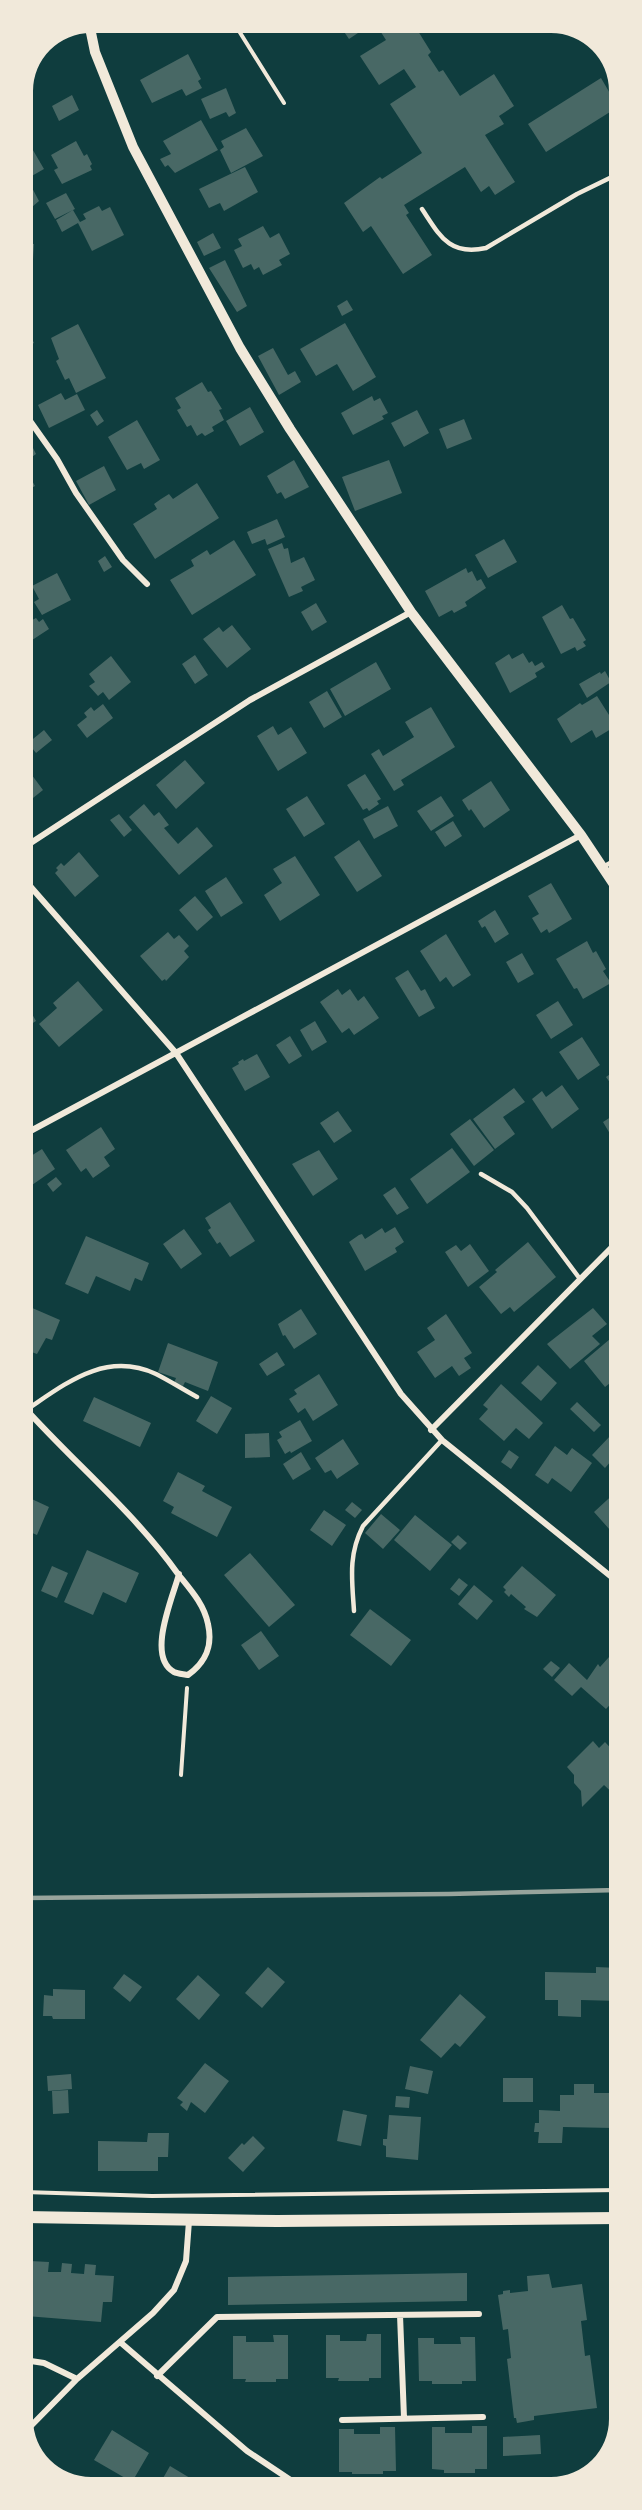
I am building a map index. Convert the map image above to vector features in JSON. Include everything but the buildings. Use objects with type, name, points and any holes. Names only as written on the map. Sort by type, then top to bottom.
[{"type":"main road","points":[[33,2217],[189,2221],[609,2218]]},
{"type":"street","points":[[91,33],[95,52],[134,147],[208,290],[290,429],[411,612],[581,835],[609,876]]},
{"type":"street","points":[[33,425],[57,459],[76,493],[123,560],[147,584]]},
{"type":"street","points":[[33,841],[250,700],[411,612]]},
{"type":"street","points":[[33,1131],[581,835]]},
{"type":"street","points":[[33,889],[176,1053],[401,1394],[431,1430],[609,1575]]},
{"type":"street","points":[[431,1430],[609,1250]]},
{"type":"street","points":[[33,1418],[128,1514],[168,1559],[179,1574],[198,1600],[208,1623],[210,1643],[207,1656],[200,1666],[188,1675],[174,1672],[165,1664],[160,1648],[162,1630],[179,1574]]},
{"type":"street","points":[[33,2423],[77,2379],[153,2313],[174,2290],[186,2261],[189,2221]]},
{"type":"street","points":[[157,2376],[217,2317],[479,2314]]},
{"type":"street","points":[[400,2315],[404,2418]]},
{"type":"street","points":[[120,2342],[247,2451],[286,2477]]},
{"type":"street","points":[[33,2361],[44,2363],[77,2379]]},
{"type":"street","points":[[342,2420],[483,2417]]},
{"type":"lane","points":[[422,208],[447,244],[473,251],[486,248],[577,194],[609,178]]},
{"type":"lane","points":[[603,867],[609,864]]},
{"type":"lane","points":[[481,1174],[512,1192],[527,1208],[580,1279]]},
{"type":"lane","points":[[33,1404],[85,1372],[124,1367],[155,1374],[197,1397]]},
{"type":"lane","points":[[354,1611],[351,1556],[355,1541],[363,1526],[442,1440]]},
{"type":"path","points":[[240,33],[284,103]]},
{"type":"path","points":[[181,1775],[188,1675]]},
{"type":"path","points":[[33,2192],[152,2196],[609,2190]]},
{"type":"railway","points":[[33,1898],[609,1890]]}]
